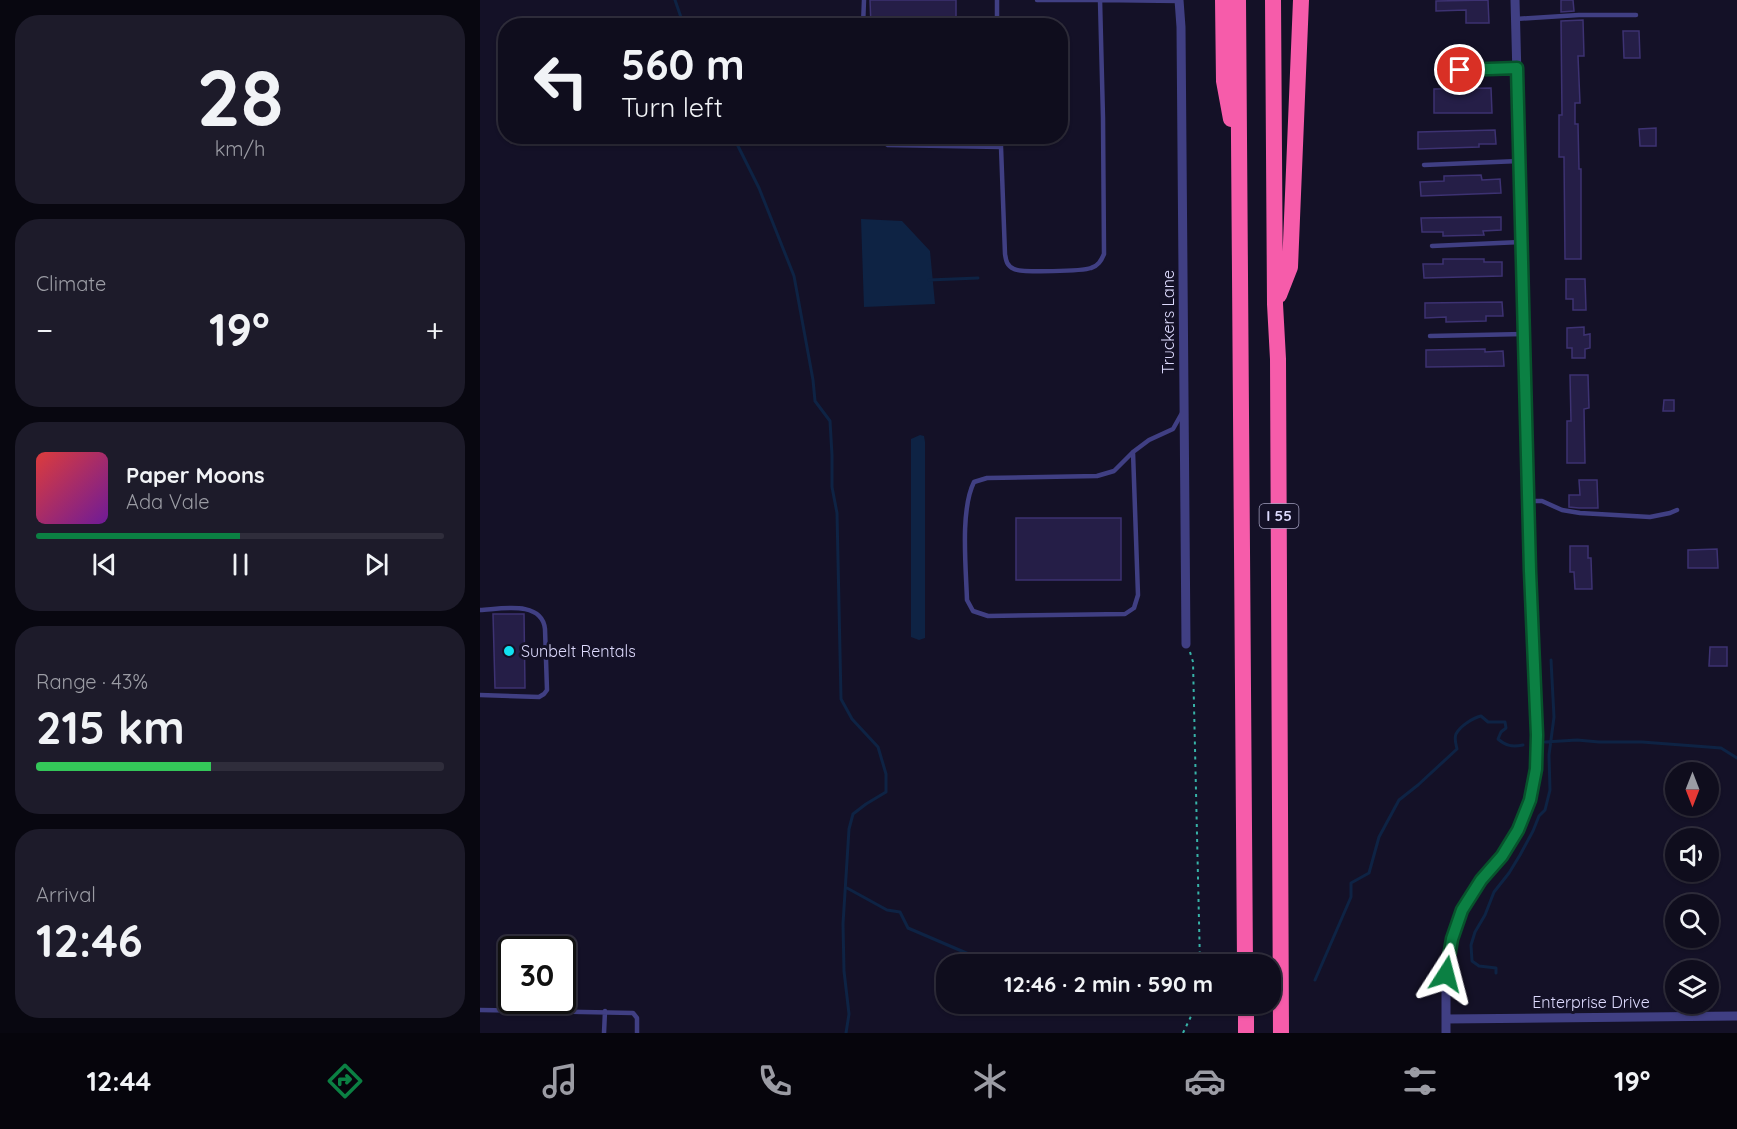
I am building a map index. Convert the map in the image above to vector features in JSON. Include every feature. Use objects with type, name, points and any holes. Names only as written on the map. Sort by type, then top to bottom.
[{"type":"highway","points":[[1223,0],[1224,81],[1240,170]]},
{"type":"highway","name":"I 55","points":[[1238,0],[1245,954]]},
{"type":"highway","name":"I 55","points":[[1273,0],[1275,304],[1278,359],[1281,1033]]},
{"type":"highway","points":[[1275,304],[1290,267],[1301,0]]},
{"type":"highway","points":[[1246,1014],[1246,1033]]},
{"type":"street","points":[[1446,1033],[1446,974],[1457,923],[1470,896],[1502,856],[1518,830],[1526,814],[1536,769],[1537,735],[1528,501],[1515,0]]},
{"type":"street","name":"Truckers Lane","points":[[1179,1],[1186,644]]},
{"type":"street","name":"Enterprise Drive","points":[[1446,1019],[1737,1016]]},
{"type":"lane","points":[[863,18],[864,0]]},
{"type":"lane","points":[[997,0],[997,18]]},
{"type":"lane","points":[[1038,0],[1179,1]]},
{"type":"lane","points":[[886,144],[1001,147],[1005,254],[1009,266],[1018,271],[1079,270],[1094,267],[1101,261],[1104,254],[1100,0]]},
{"type":"lane","points":[[1516,18],[1636,15]]},
{"type":"lane","points":[[1441,71],[1517,68]]},
{"type":"lane","points":[[1424,165],[1519,161]]},
{"type":"lane","points":[[1432,246],[1521,242]]},
{"type":"lane","points":[[1430,336],[1524,334]]},
{"type":"lane","points":[[1133,453],[1138,595],[1134,608],[1125,614],[988,616],[973,611],[967,600],[966,508],[974,482],[987,478],[1097,476],[1114,471],[1133,453],[1149,440],[1173,429],[1184,411]]},
{"type":"lane","points":[[1528,501],[1542,501],[1562,510],[1580,513],[1650,517],[1677,510]]},
{"type":"lane","points":[[480,610],[523,608],[536,612],[540,616],[545,624],[547,690],[539,697],[480,695]]},
{"type":"lane","points":[[480,1010],[633,1013],[637,1018],[637,1033]]},
{"type":"lane","points":[[604,1033],[605,1011]]},
{"type":"path","points":[[1186,644],[1193,662],[1200,954]]},
{"type":"path","points":[[1183,1033],[1191,1014]]},
{"type":"water","points":[[861,219],[902,221],[930,251],[935,304],[864,307]]},
{"type":"water","points":[[920,435],[924,436],[925,442],[925,638],[919,640],[911,637],[911,439]]},
{"type":"building","points":[[870,0],[956,0],[956,18],[871,18]]},
{"type":"building","points":[[1488,0],[1489,23],[1466,23],[1466,10],[1436,11],[1436,1]]},
{"type":"building","points":[[1561,0],[1573,0],[1574,11],[1561,12]]},
{"type":"building","points":[[1583,20],[1584,56],[1578,56],[1580,103],[1575,103],[1579,169],[1581,169],[1581,259],[1565,259],[1564,157],[1559,157],[1559,115],[1562,115],[1561,21]]},
{"type":"building","points":[[1623,31],[1639,31],[1640,58],[1624,58]]},
{"type":"building","points":[[1491,88],[1492,113],[1434,113],[1434,89]]},
{"type":"building","points":[[1656,128],[1656,146],[1640,146],[1639,129]]},
{"type":"building","points":[[1495,130],[1496,144],[1479,144],[1479,147],[1418,149],[1418,132]]},
{"type":"building","points":[[1481,175],[1482,180],[1500,179],[1501,193],[1421,196],[1420,182],[1444,181],[1444,176]]},
{"type":"building","points":[[1501,217],[1501,230],[1483,231],[1484,235],[1443,236],[1443,232],[1422,232],[1421,218]]},
{"type":"building","points":[[1443,259],[1484,259],[1484,262],[1502,262],[1502,276],[1424,278],[1423,264],[1443,264]]},
{"type":"building","points":[[1566,279],[1585,279],[1586,310],[1573,310],[1573,299],[1566,299]]},
{"type":"building","points":[[1502,302],[1503,316],[1486,316],[1486,321],[1446,322],[1446,317],[1425,318],[1425,303]]},
{"type":"building","points":[[1584,327],[1584,335],[1590,334],[1590,348],[1585,349],[1585,358],[1572,358],[1572,348],[1567,348],[1567,328]]},
{"type":"building","points":[[1485,349],[1485,352],[1503,351],[1504,366],[1426,367],[1426,350]]},
{"type":"building","points":[[1570,375],[1588,375],[1589,408],[1584,409],[1585,463],[1567,463],[1567,421],[1571,421]]},
{"type":"building","points":[[1664,400],[1674,400],[1674,411],[1663,411]]},
{"type":"building","points":[[1579,480],[1597,480],[1598,508],[1569,507],[1569,495],[1580,495]]},
{"type":"building","points":[[1016,518],[1121,518],[1121,580],[1016,580]]},
{"type":"building","points":[[1570,546],[1588,546],[1588,558],[1591,558],[1592,589],[1575,589],[1574,572],[1570,572]]},
{"type":"building","points":[[1717,549],[1718,568],[1688,568],[1688,550]]},
{"type":"building","name":"Sunbelt Rentals","points":[[493,614],[524,614],[525,688],[495,688]]},
{"type":"building","points":[[1710,647],[1727,647],[1727,666],[1709,666]]},
{"type":"waterway","points":[[675,0],[681,18]]},
{"type":"waterway","points":[[737,144],[759,188],[794,276],[815,401],[830,421],[832,487],[837,513],[841,699],[852,719],[878,747],[886,774],[886,792],[853,814],[849,829],[843,924],[844,971],[849,1014],[846,1033]]},
{"type":"waterway","points":[[929,280],[978,278]]},
{"type":"waterway","points":[[1496,973],[1496,968],[1479,966],[1472,961],[1471,945],[1494,892],[1509,873],[1539,816],[1545,810],[1550,790],[1549,755],[1554,717],[1551,660]]},
{"type":"waterway","points":[[1315,980],[1351,897],[1351,883],[1369,873],[1379,837],[1399,800],[1457,749],[1455,736],[1460,728],[1481,716],[1488,722],[1505,722],[1506,728],[1498,739],[1509,745],[1523,745]]},
{"type":"waterway","points":[[1545,742],[1577,740],[1642,742],[1721,748],[1737,758]]},
{"type":"waterway","points":[[847,888],[887,910],[900,912],[908,928],[969,954]]},
{"type":"place","name":"Sunbelt Rentals","points":[[509,651]]},
{"type":"route","points":[[1446,974],[1452,939],[1462,910],[1481,880],[1502,856],[1526,814],[1534,784],[1537,735],[1530,571],[1517,68],[1460,70]]}]
